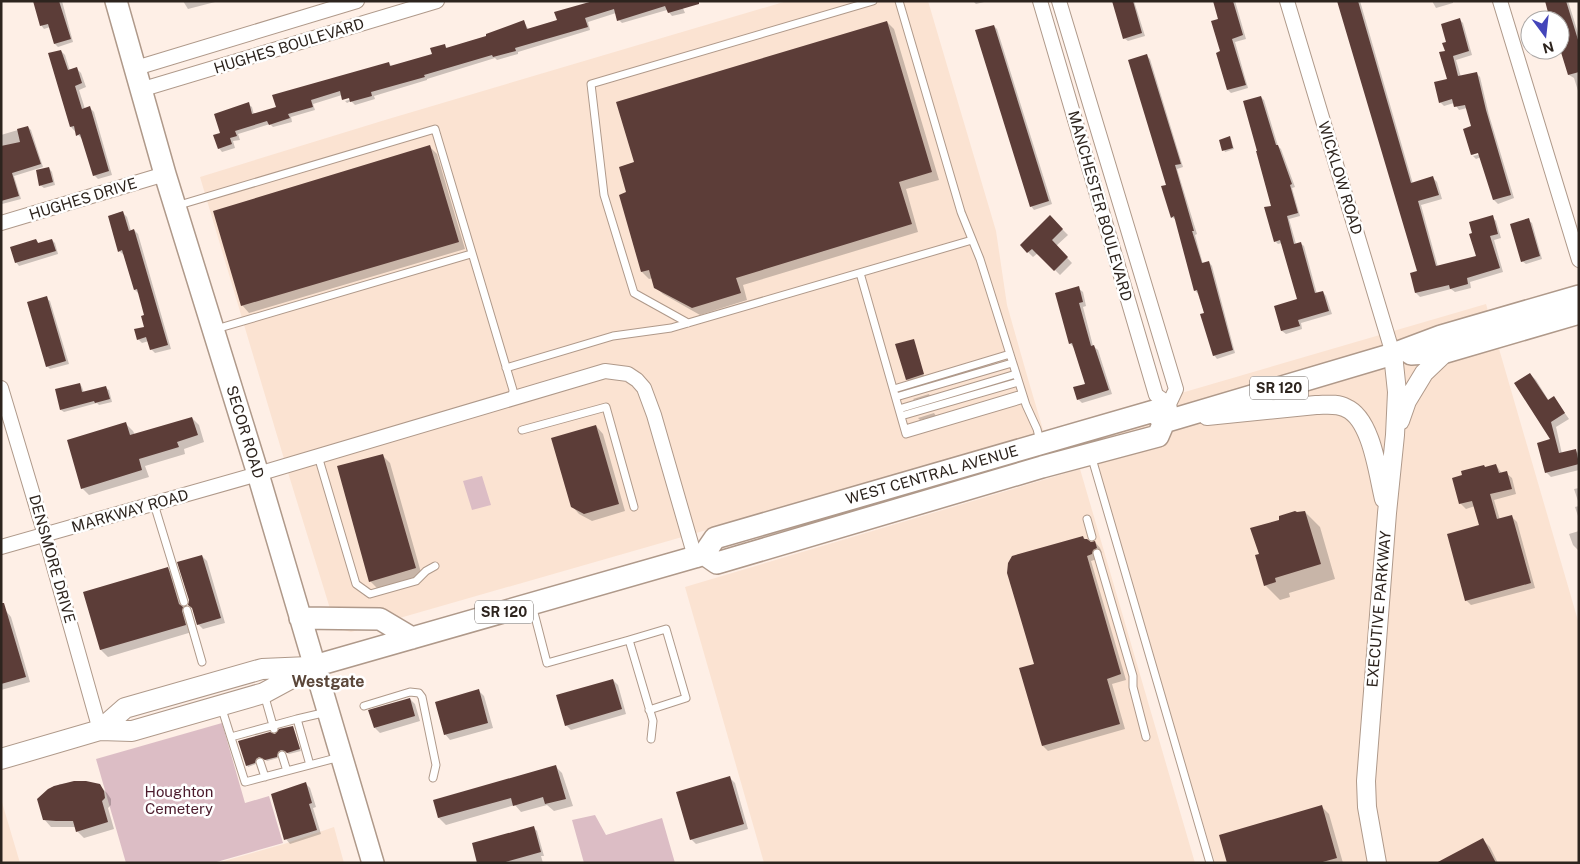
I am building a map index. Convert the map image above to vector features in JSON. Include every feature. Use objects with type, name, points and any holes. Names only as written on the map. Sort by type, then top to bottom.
[{"type":"main road","name":"SECOR ROAD","points":[[116,1],[165,174],[258,474],[373,863]]},
{"type":"main road","name":"SR 120","points":[[1168,415],[1393,354],[1441,336],[1577,308]]},
{"type":"main road","name":"SR 120","points":[[1393,354],[1446,352],[1577,308]]},
{"type":"main road","name":"WEST CENTRAL AVENUE","points":[[1154,411],[1168,415],[1158,436],[930,500],[717,564],[699,555],[715,538],[1154,411]]},
{"type":"main road","points":[[930,500],[934,488],[1038,458],[1040,444]]},
{"type":"main road","name":"SR 120","points":[[100,730],[125,708],[262,669],[314,666],[699,555]]},
{"type":"main road","points":[[300,618],[380,620],[412,638]]},
{"type":"main road","name":"SR 120","points":[[1,759],[100,730],[132,731],[270,692],[314,666]]},
{"type":"street","name":"HUGHES BOULEVARD","points":[[136,68],[357,1]]},
{"type":"street","name":"HUGHES BOULEVARD","points":[[140,90],[437,1]]},
{"type":"street","name":"MANCHESTER BOULEVARD","points":[[1040,1],[1156,395],[1168,415]]},
{"type":"street","name":"MANCHESTER BOULEVARD","points":[[1059,1],[1176,389],[1168,415]]},
{"type":"street","name":"WICKLOW ROAD","points":[[1287,1],[1393,354]]},
{"type":"street","points":[[1500,1],[1579,260]]},
{"type":"street","name":"HUGHES DRIVE","points":[[1,223],[165,174]]},
{"type":"street","points":[[1395,435],[1407,401],[1424,373],[1446,352]]},
{"type":"street","name":"EXECUTIVE PARKWAY","points":[[1378,863],[1367,807],[1366,781],[1387,512],[1395,435],[1397,392],[1393,354]]},
{"type":"street","name":"MARKWAY ROAD","points":[[1,548],[605,371],[628,374],[644,388],[699,555]]},
{"type":"street","name":"DENSMORE DRIVE","points":[[1,388],[100,730]]},
{"type":"street","points":[[1168,415],[1333,404],[1347,408],[1358,416],[1366,431],[1387,512]]},
{"type":"lane","points":[[688,323],[634,293],[604,194],[591,84],[873,1]]},
{"type":"lane","points":[[899,1],[961,212],[1040,444]]},
{"type":"lane","points":[[176,206],[434,129],[513,390],[512,399]]},
{"type":"lane","points":[[506,368],[613,336],[671,328],[972,240]]},
{"type":"lane","points":[[214,330],[471,254]]},
{"type":"lane","points":[[860,272],[906,434],[1023,396]]},
{"type":"lane","points":[[894,389],[1010,354]]},
{"type":"lane","points":[[896,398],[1012,363]]},
{"type":"lane","points":[[900,413],[1016,374]]},
{"type":"lane","points":[[900,413],[1018,382]]},
{"type":"lane","points":[[522,430],[606,407],[634,507]]},
{"type":"lane","points":[[1091,454],[1210,863]]},
{"type":"lane","points":[[318,456],[356,584],[370,594],[416,581],[426,571],[435,566]]},
{"type":"lane","points":[[154,504],[184,602]]},
{"type":"lane","points":[[1087,519],[1092,537]]},
{"type":"lane","points":[[1097,553],[1133,676],[1133,687],[1146,736]]},
{"type":"lane","points":[[532,604],[547,663],[666,629],[686,698],[649,710]]},
{"type":"lane","points":[[187,610],[202,662]]},
{"type":"lane","points":[[629,640],[652,721],[652,739]]},
{"type":"lane","points":[[364,706],[410,692],[418,693],[422,697],[436,765],[433,778]]},
{"type":"lane","points":[[264,693],[274,727]]},
{"type":"lane","points":[[221,705],[245,782],[341,757]]},
{"type":"lane","points":[[231,737],[252,734],[297,719],[328,712]]},
{"type":"lane","points":[[297,719],[310,765]]},
{"type":"lane","points":[[282,755],[287,772]]},
{"type":"lane","points":[[260,762],[265,777]]},
{"type":"shaded area","points":[[787,1],[928,1],[996,231],[1007,305],[1044,433],[351,632],[336,628],[200,177]]},
{"type":"shaded area","points":[[1486,304],[1579,624],[1579,863],[1215,863],[1082,422]]},
{"type":"shaded area","points":[[1080,469],[1195,863],[764,863],[685,587]]},
{"type":"shaded area","points":[[1,799],[20,863],[1,863]]},
{"type":"shaded area","points":[[334,827],[344,863],[217,863],[284,844]]},
{"type":"green space","points":[[482,476],[491,505],[472,510],[463,481]]},
{"type":"green space","name":"Houghton Cemetery","points":[[222,723],[245,803],[269,796],[283,843],[213,863],[126,863],[96,759]]},
{"type":"green space","points":[[595,815],[606,835],[662,818],[675,863],[584,863],[572,820]]},
{"type":"building","points":[[33,1],[59,1],[71,39],[54,44],[48,24],[40,26]]},
{"type":"building","points":[[593,1],[699,1],[699,4],[668,13],[665,6],[617,21],[614,9],[585,18],[588,27],[515,48],[516,51],[493,57],[492,55],[424,75],[425,77],[371,92],[372,96],[350,102],[349,98],[342,100],[340,91],[311,100],[313,107],[288,114],[290,118],[269,125],[267,121],[235,131],[237,136],[230,138],[232,144],[218,149],[213,135],[220,133],[214,114],[249,102],[252,114],[276,107],[272,95],[389,62],[390,66],[432,54],[430,48],[445,44],[446,48],[486,36],[486,34],[524,20],[527,29],[557,20],[554,12]]},
{"type":"building","points":[[1112,1],[1133,1],[1142,33],[1123,39]]},
{"type":"building","points":[[1213,1],[1233,1],[1243,35],[1232,39],[1246,85],[1227,90],[1216,53],[1220,51],[1211,21],[1218,19]]},
{"type":"building","points":[[1337,1],[1358,1],[1411,183],[1433,176],[1439,195],[1418,201],[1436,266],[1476,256],[1469,234],[1472,233],[1469,222],[1493,215],[1498,234],[1490,236],[1500,268],[1467,278],[1468,284],[1450,289],[1449,285],[1415,293],[1410,273],[1417,271]]},
{"type":"building","points":[[1545,1],[1566,1],[1569,10],[1547,10]]},
{"type":"building","points":[[1570,14],[1579,43],[1579,72],[1568,75],[1563,60],[1570,60]]},
{"type":"building","points":[[1460,18],[1469,51],[1453,56],[1458,76],[1477,72],[1511,195],[1493,200],[1478,153],[1471,155],[1463,129],[1471,126],[1465,105],[1454,107],[1452,99],[1439,103],[1434,82],[1447,79],[1439,52],[1445,51],[1442,43],[1446,42],[1441,24]]},
{"type":"building","points":[[887,21],[932,172],[899,182],[912,224],[736,278],[741,293],[692,308],[654,288],[649,270],[641,272],[619,195],[626,192],[619,167],[634,162],[616,102]]},
{"type":"building","points":[[994,25],[1049,201],[1030,207],[975,30]]},
{"type":"building","points":[[61,50],[68,70],[77,67],[82,83],[75,86],[82,109],[90,106],[109,171],[93,176],[80,134],[76,136],[74,126],[70,127],[48,53]]},
{"type":"building","points":[[1147,54],[1181,164],[1175,165],[1194,231],[1192,231],[1202,263],[1209,261],[1233,350],[1213,356],[1200,314],[1204,313],[1197,290],[1194,291],[1174,216],[1171,218],[1161,186],[1166,185],[1128,60]]},
{"type":"building","points":[[1261,96],[1276,145],[1278,145],[1292,184],[1290,185],[1298,213],[1287,216],[1294,244],[1301,242],[1315,293],[1323,291],[1329,311],[1298,320],[1300,326],[1281,331],[1274,306],[1297,299],[1280,240],[1274,242],[1264,207],[1271,206],[1243,101]]},
{"type":"building","points":[[28,126],[41,164],[12,173],[19,196],[1,201],[1,146],[20,142],[17,129]]},
{"type":"building","points":[[1230,136],[1233,148],[1222,151],[1219,140]]},
{"type":"building","points":[[430,145],[459,242],[241,306],[213,211]]},
{"type":"building","points":[[49,167],[53,182],[39,186],[36,170]]},
{"type":"building","points":[[123,211],[129,231],[134,229],[168,345],[150,350],[146,337],[137,340],[134,329],[144,327],[141,316],[144,315],[137,289],[134,290],[122,250],[118,252],[108,216]]},
{"type":"building","points":[[1050,215],[1063,229],[1052,240],[1068,257],[1054,271],[1032,249],[1027,253],[1020,245]]},
{"type":"building","points":[[1529,218],[1540,256],[1521,262],[1510,224]]},
{"type":"building","points":[[36,239],[38,243],[52,239],[56,251],[15,263],[10,247]]},
{"type":"building","points":[[1079,286],[1083,302],[1079,303],[1091,346],[1094,345],[1109,390],[1077,400],[1073,387],[1085,384],[1072,343],[1069,344],[1055,293]]},
{"type":"building","points":[[47,296],[66,361],[46,367],[27,302]]},
{"type":"building","points":[[914,339],[924,374],[906,380],[895,344]]},
{"type":"building","points":[[1530,373],[1548,400],[1554,396],[1565,413],[1551,422],[1559,453],[1576,449],[1579,464],[1545,473],[1537,443],[1550,439],[1514,383]]},
{"type":"building","points":[[80,383],[82,392],[106,386],[110,399],[60,410],[55,389]]},
{"type":"building","points":[[192,417],[198,435],[177,442],[179,447],[139,459],[142,470],[81,489],[67,440],[126,422],[130,435]]},
{"type":"building","points":[[596,425],[619,504],[584,514],[571,507],[551,438]]},
{"type":"building","points":[[383,454],[416,568],[369,582],[337,466]]},
{"type":"building","points":[[1496,464],[1499,473],[1507,471],[1512,489],[1490,494],[1497,519],[1512,515],[1531,583],[1465,601],[1447,534],[1479,525],[1472,501],[1459,504],[1452,478],[1462,475],[1461,471]]},
{"type":"building","points":[[1295,511],[1305,511],[1321,564],[1275,578],[1276,582],[1264,586],[1255,555],[1259,554],[1250,528],[1279,520],[1279,516]]},
{"type":"building","points":[[1083,536],[1084,539],[1091,542],[1095,541],[1097,548],[1093,550],[1092,554],[1087,556],[1121,674],[1107,679],[1120,724],[1042,746],[1019,668],[1034,664],[1007,573],[1008,563],[1012,556]]},
{"type":"building","points":[[202,555],[221,618],[197,625],[192,608],[188,605],[189,600],[177,562]]},
{"type":"building","points":[[168,567],[179,604],[183,607],[182,611],[186,625],[100,650],[83,592]]},
{"type":"building","points":[[1,603],[4,603],[26,677],[1,684]]},
{"type":"building","points":[[613,679],[622,709],[565,726],[556,695]]},
{"type":"building","points":[[479,689],[488,723],[444,735],[435,702]]},
{"type":"building","points":[[410,698],[415,716],[374,728],[368,710]]},
{"type":"building","points":[[293,726],[300,749],[287,753],[281,750],[278,752],[277,757],[265,760],[259,757],[255,763],[246,766],[238,741],[270,732],[275,734],[279,729]]},
{"type":"building","points":[[556,765],[566,799],[545,804],[543,797],[513,806],[511,798],[438,818],[433,800]]},
{"type":"building","points":[[730,776],[744,824],[690,840],[676,792]]},
{"type":"building","points":[[74,781],[100,784],[104,791],[105,798],[102,801],[108,822],[76,832],[73,821],[43,820],[37,799],[54,786]]},
{"type":"building","points":[[306,782],[312,803],[309,804],[317,830],[284,840],[271,794]]},
{"type":"building","points":[[1322,805],[1337,858],[1319,863],[1227,863],[1219,835]]},
{"type":"building","points":[[534,826],[541,852],[502,863],[477,863],[472,843]]},
{"type":"building","points":[[1483,838],[1496,863],[1436,863]]},
{"type":"district","name":"Westgate","points":[[328,681]]}]
